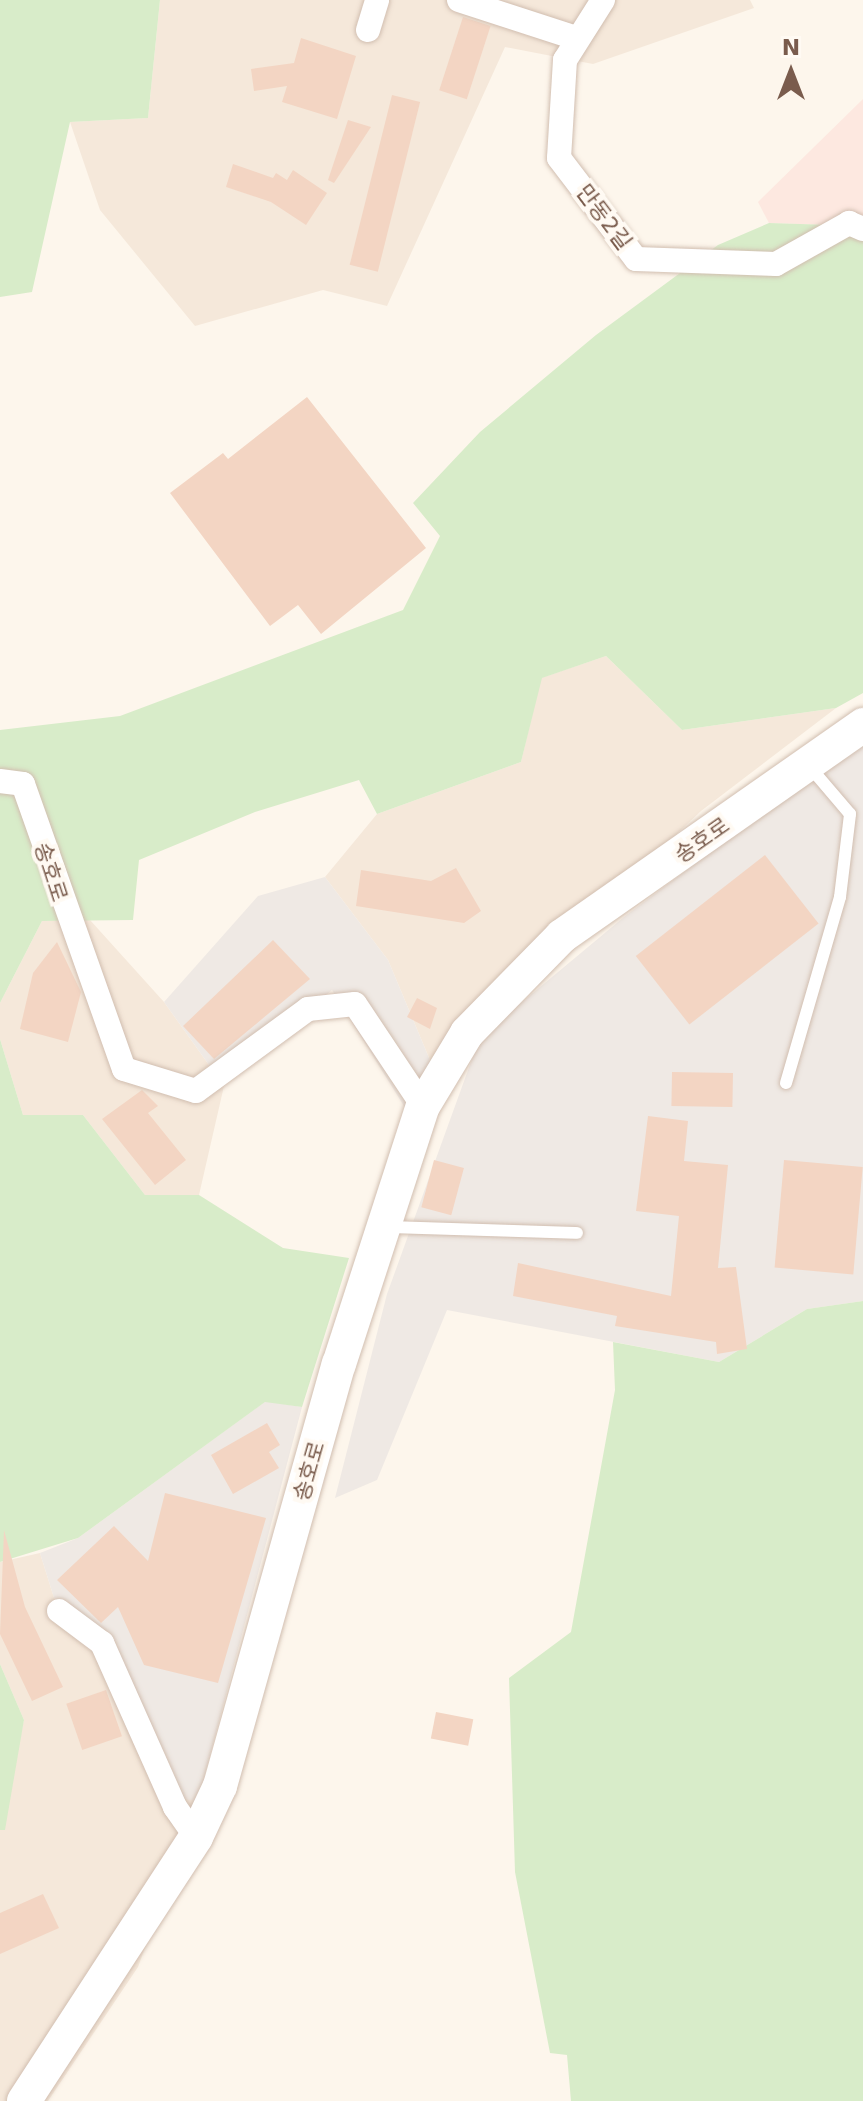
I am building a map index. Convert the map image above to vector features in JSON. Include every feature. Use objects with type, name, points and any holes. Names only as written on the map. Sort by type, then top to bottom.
[{"type":"main road","name":"송호로","points":[[24,2101],[196,1837],[220,1786],[339,1364],[388,1227],[423,1106],[467,1033],[562,936],[863,725]]},
{"type":"street","points":[[368,30],[377,0]]},
{"type":"street","points":[[459,0],[576,38]]},
{"type":"street","name":"만동2길","points":[[603,0],[576,38],[565,60],[559,158],[636,259],[776,264],[849,223],[863,229]]},
{"type":"street","name":"송호로","points":[[0,781],[23,784],[124,1069],[196,1091],[308,1009],[355,1004],[423,1106]]},
{"type":"street","points":[[59,1611],[102,1643],[175,1807],[196,1837]]},
{"type":"lane","points":[[786,1083],[840,897],[850,814],[808,765]]},
{"type":"lane","points":[[388,1227],[577,1233]]},
{"type":"shaded area","points":[[160,0],[750,0],[754,8],[593,64],[505,47],[387,306],[323,290],[195,326],[100,210],[70,122],[148,118]]},
{"type":"shaded area","points":[[863,99],[863,226],[769,223],[758,202]]},
{"type":"shaded area","points":[[606,656],[682,730],[836,708],[701,811],[432,1065],[388,960],[325,877],[377,814],[521,762],[541,678]]},
{"type":"shaded area","points":[[863,738],[863,1301],[807,1309],[719,1362],[447,1310],[377,1480],[335,1498],[387,1294],[480,1037],[624,917]]},
{"type":"shaded area","points":[[325,877],[388,960],[432,1065],[407,1111],[332,990],[224,1086],[164,1002],[258,896]]},
{"type":"shaded area","points":[[90,920],[164,1002],[224,1086],[199,1195],[145,1195],[83,1115],[23,1115],[0,1039],[0,1003],[42,921]]},
{"type":"shaded area","points":[[266,1401],[302,1407],[198,1801],[183,1799],[139,1755],[114,1638],[54,1598],[40,1553],[78,1538]]},
{"type":"shaded area","points":[[40,1553],[54,1598],[102,1643],[198,1801],[138,1967],[48,2101],[0,2101],[0,1830],[24,1720],[0,1664],[0,1562]]},
{"type":"green space","points":[[0,0],[160,0],[148,118],[70,122],[32,292],[0,297]]},
{"type":"green space","points":[[769,223],[863,226],[863,693],[836,708],[682,730],[606,656],[542,678],[521,762],[377,814],[359,780],[255,812],[139,860],[133,920],[42,921],[0,1003],[0,730],[120,716],[403,610],[440,536],[413,503],[480,432],[596,335],[718,245]]},
{"type":"green space","points":[[0,1039],[23,1115],[83,1115],[145,1195],[199,1195],[283,1248],[349,1258],[302,1407],[265,1402],[78,1538],[0,1562]]},
{"type":"green space","points":[[863,1301],[863,2101],[571,2101],[567,2055],[550,2053],[515,1872],[509,1678],[571,1632],[615,1390],[613,1342],[719,1362],[807,1309]]},
{"type":"green space","points":[[0,1664],[24,1720],[5,1830],[0,1830]]},
{"type":"building","points":[[463,17],[491,26],[467,99],[439,90]]},
{"type":"building","points":[[301,38],[356,56],[337,119],[282,102],[287,86],[254,91],[251,69],[294,63]]},
{"type":"building","points":[[392,95],[420,102],[378,272],[350,265]]},
{"type":"building","points":[[348,120],[371,127],[334,183],[328,180]]},
{"type":"building","points":[[233,164],[273,178],[276,173],[287,180],[293,170],[327,193],[306,225],[271,202],[226,187]]},
{"type":"building","points":[[307,397],[426,548],[321,634],[298,605],[270,626],[170,493],[223,453],[228,459]]},
{"type":"building","points":[[765,855],[819,924],[689,1025],[636,956]]},
{"type":"building","points":[[456,868],[481,911],[464,923],[356,906],[361,870],[431,881]]},
{"type":"building","points":[[273,940],[310,979],[214,1059],[183,1026]]},
{"type":"building","points":[[57,942],[81,992],[68,1042],[20,1029],[33,973]]},
{"type":"building","points":[[417,998],[437,1008],[430,1029],[407,1017]]},
{"type":"building","points":[[672,1072],[733,1073],[732,1107],[671,1106]]},
{"type":"building","points":[[142,1090],[158,1106],[148,1113],[186,1160],[155,1185],[102,1119]]},
{"type":"building","points":[[648,1116],[688,1121],[684,1161],[728,1165],[718,1268],[736,1267],[747,1349],[717,1354],[716,1342],[615,1326],[617,1316],[513,1296],[518,1263],[671,1296],[679,1216],[636,1211]]},
{"type":"building","points":[[434,1160],[464,1168],[451,1215],[421,1207]]},
{"type":"building","points":[[784,1160],[863,1167],[853,1274],[775,1268]]},
{"type":"building","points":[[267,1423],[280,1445],[269,1452],[279,1468],[233,1494],[211,1455]]},
{"type":"building","points":[[165,1493],[266,1518],[218,1683],[144,1665],[118,1607],[101,1623],[57,1580],[114,1526],[148,1561]]},
{"type":"building","points":[[4,1530],[25,1607],[63,1687],[32,1701],[0,1634]]},
{"type":"building","points":[[106,1690],[122,1736],[82,1750],[66,1704]]},
{"type":"building","points":[[436,1712],[473,1719],[468,1746],[431,1739]]},
{"type":"building","points":[[43,1894],[59,1928],[0,1954],[0,1913]]}]
